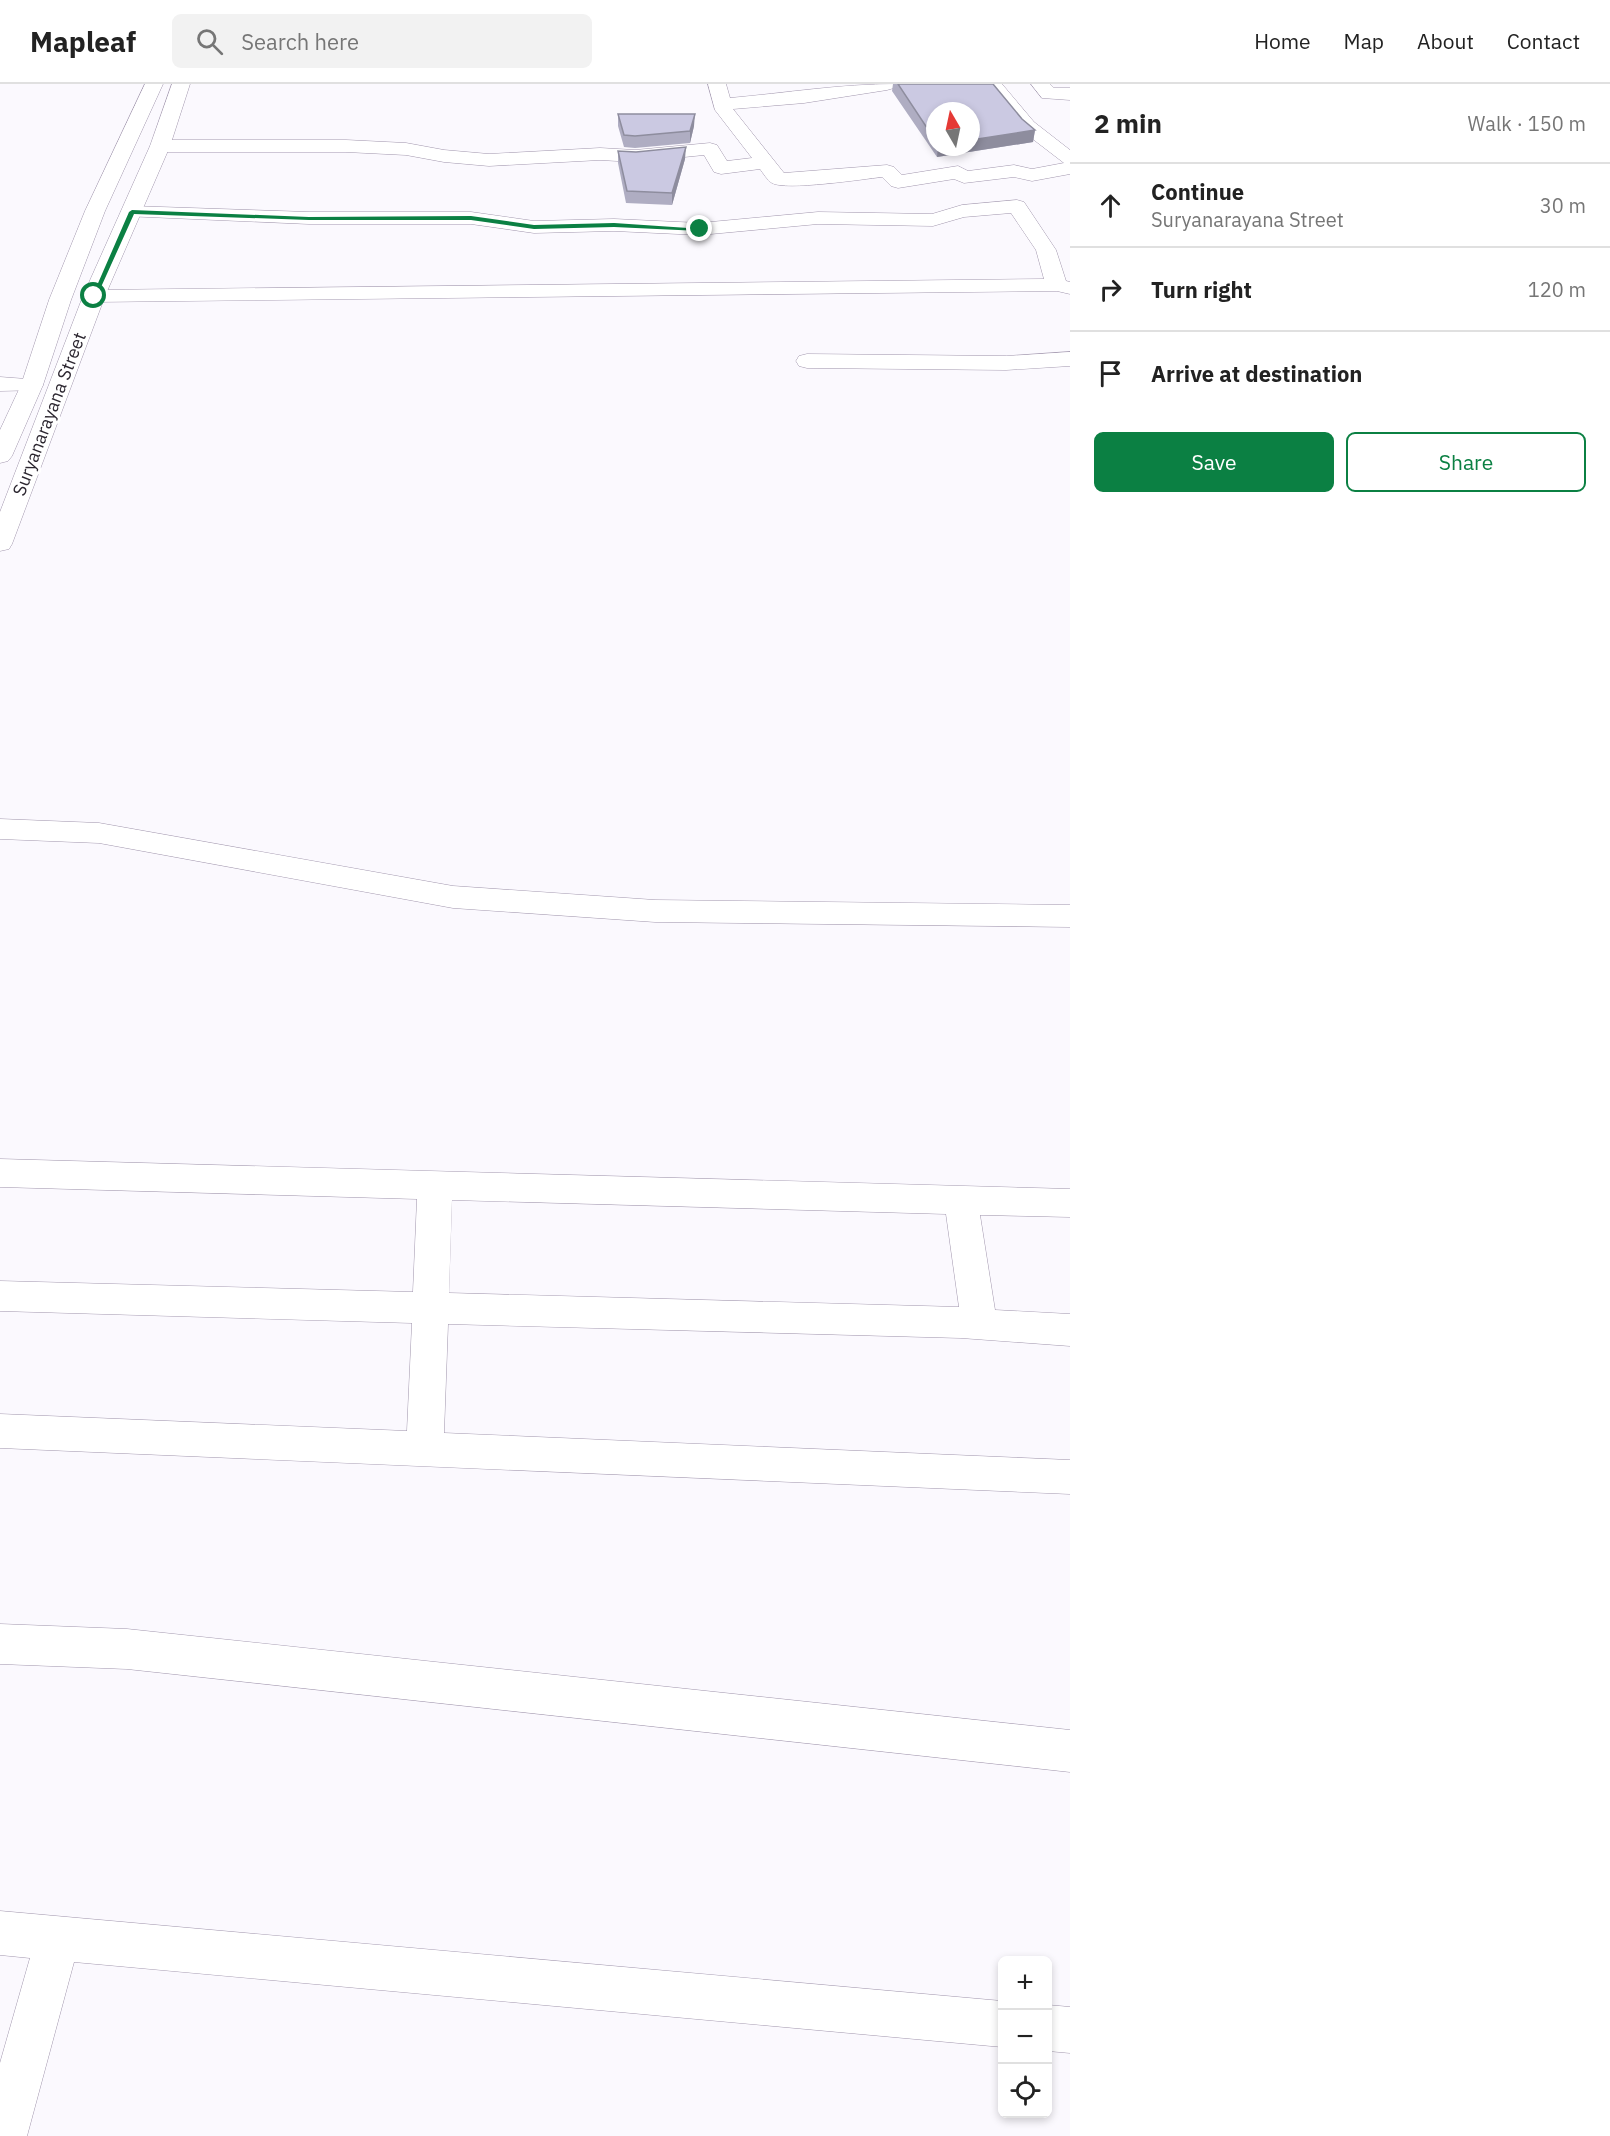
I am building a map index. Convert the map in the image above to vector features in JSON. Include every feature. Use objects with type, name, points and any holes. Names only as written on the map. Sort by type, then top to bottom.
[{"type":"street","name":"Suryanarayana Street","points":[[0,456],[32,385],[60,300],[95,211],[154,84]]},
{"type":"street","name":"Suryanarayana Street","points":[[0,544],[94,296],[160,146],[181,84]]},
{"type":"street","points":[[717,84],[724,110],[767,162],[778,179],[818,218]]},
{"type":"street","points":[[722,104],[804,98],[887,84]]},
{"type":"street","points":[[993,84],[1009,108],[1044,140],[1070,159]]},
{"type":"street","points":[[1040,84],[1049,94],[1070,94]]},
{"type":"street","points":[[1044,140],[1068,133]]},
{"type":"street","points":[[160,146],[346,146],[406,149],[444,156],[489,160],[600,154],[635,156],[710,149],[721,168],[767,162]]},
{"type":"street","points":[[778,179],[830,178],[887,171],[898,182],[958,172],[964,177],[1014,171],[1032,176],[1070,168]]},
{"type":"street","points":[[132,212],[309,218],[471,218],[534,227],[614,225],[700,229],[818,218],[933,220],[962,211],[1017,207],[1046,250],[1070,307]]},
{"type":"street","points":[[94,296],[1063,287]]},
{"type":"street","points":[[807,361],[1006,363],[1070,358]]},
{"type":"street","points":[[0,384],[32,385]]},
{"type":"street","points":[[0,829],[99,833],[453,897],[655,911],[1070,915]]},
{"type":"street","points":[[0,1173],[1070,1203]]},
{"type":"street","points":[[425,1448],[435,1185]]},
{"type":"street","points":[[961,1200],[979,1324]]},
{"type":"street","points":[[0,1296],[979,1324],[1070,1330]]},
{"type":"street","points":[[0,1431],[1070,1477]]},
{"type":"street","points":[[0,1644],[127,1649],[1070,1751]]},
{"type":"street","points":[[0,1933],[998,2024]]},
{"type":"street","points":[[3,2136],[57,1938]]},
{"type":"street","points":[[1052,2028],[1070,2030]]},
{"type":"building","points":[[898,84],[993,84],[1022,119],[1035,130],[980,139],[980,102],[926,102],[926,126]]},
{"type":"building","points":[[618,114],[695,114],[690,131],[635,136],[624,135]]},
{"type":"building","points":[[686,147],[672,193],[627,191],[618,151],[636,152]]},
{"type":"route","points":[[94,296],[132,212],[309,218],[471,218],[534,227],[614,225],[700,229]]}]
